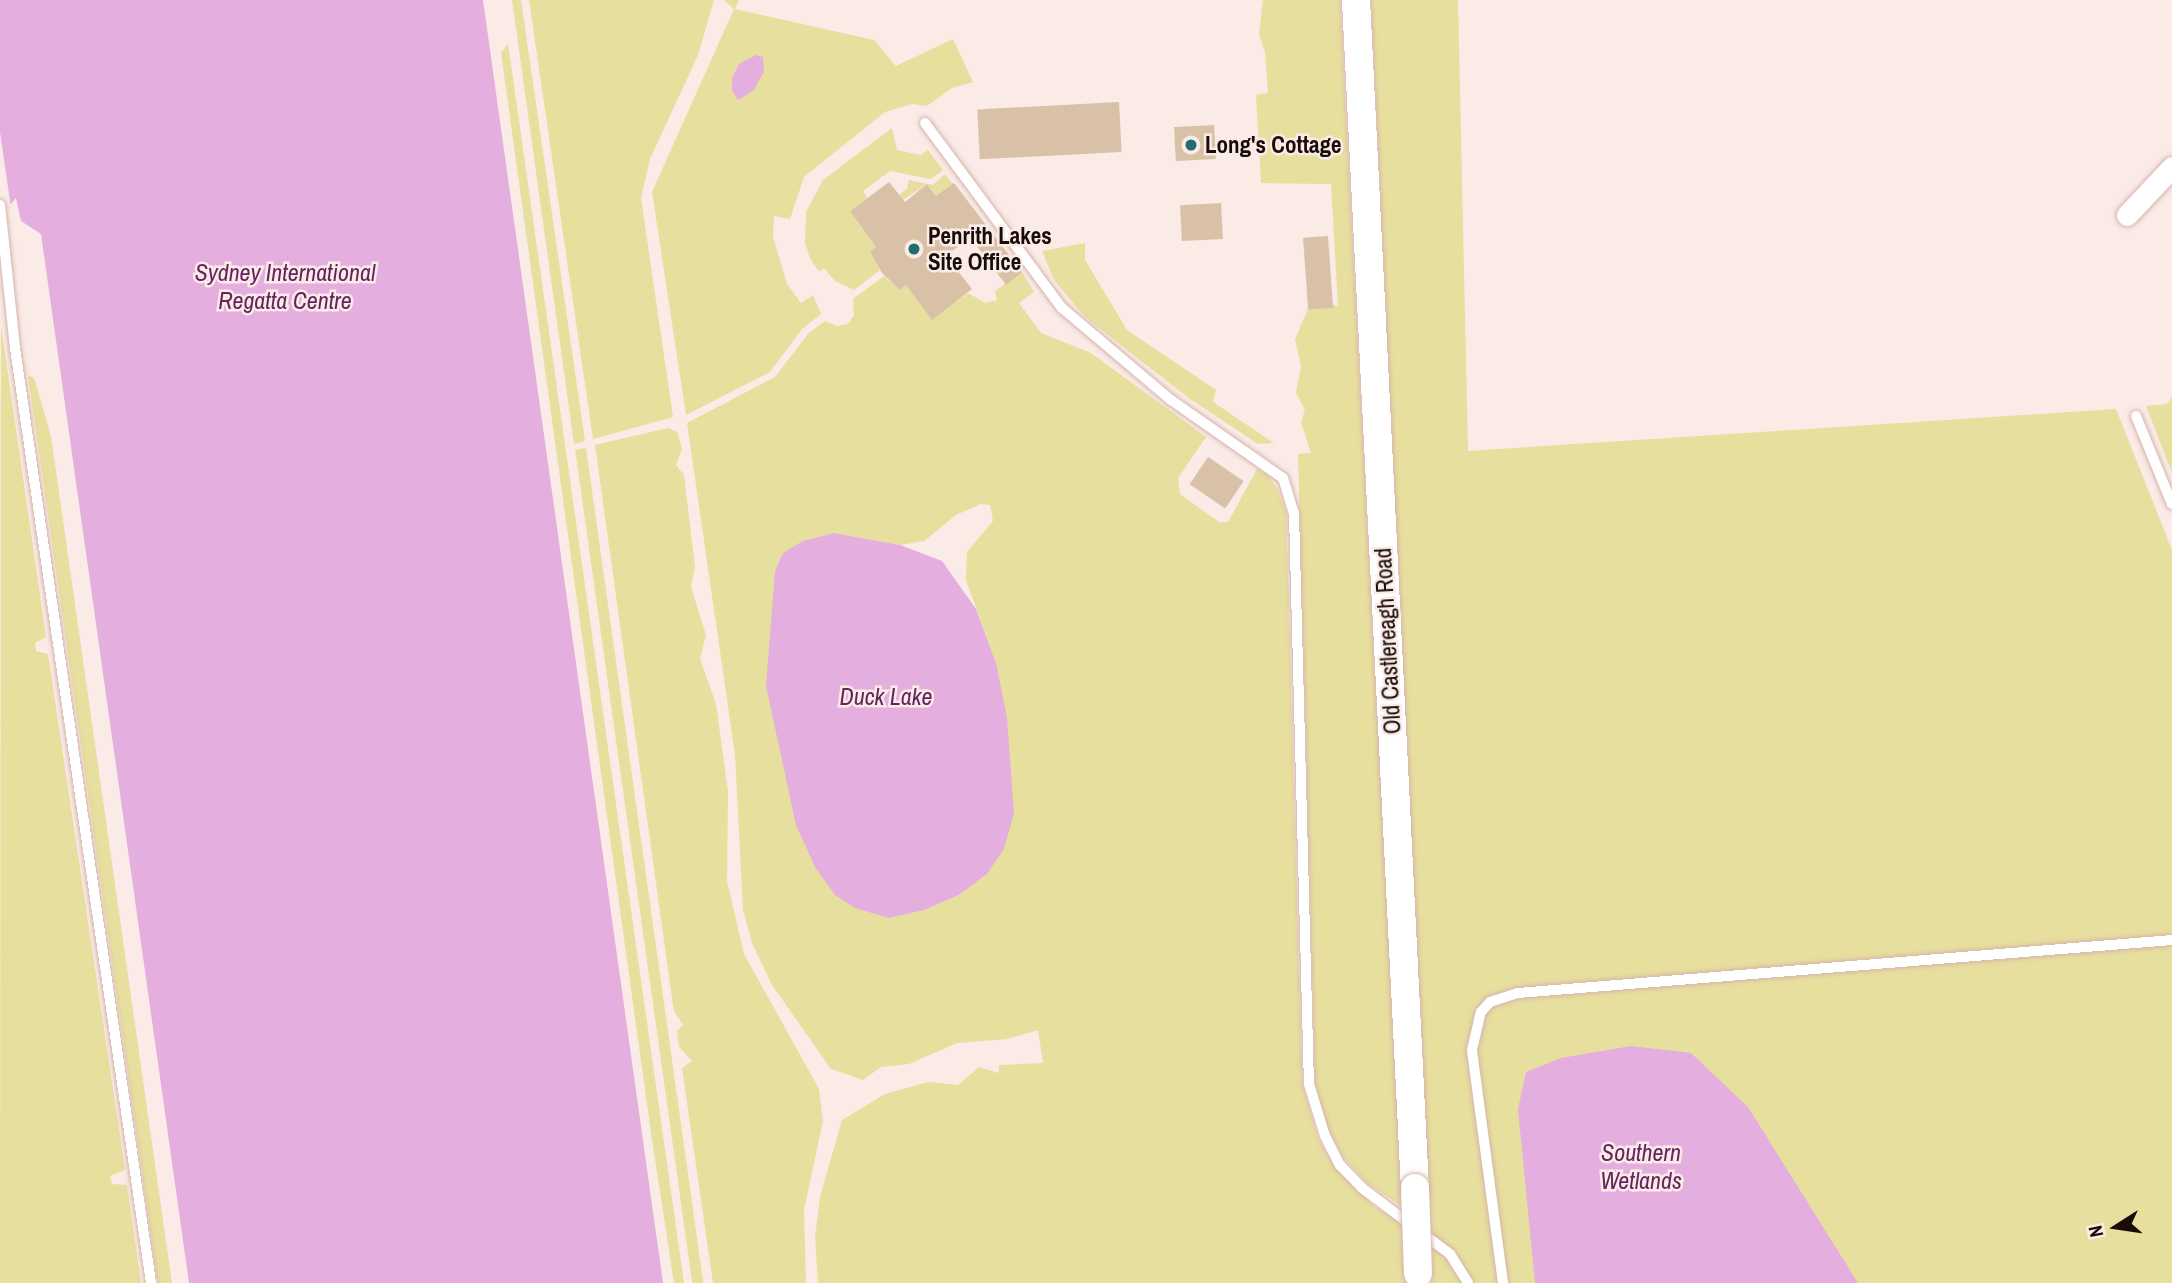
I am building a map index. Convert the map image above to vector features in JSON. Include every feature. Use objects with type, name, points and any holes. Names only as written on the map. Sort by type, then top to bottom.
[{"type":"street","name":"Old Castlereagh Road","points":[[1356,0],[1419,1278]]},
{"type":"street","points":[[2127,215],[2172,167]]},
{"type":"lane","points":[[925,124],[1062,308],[1171,400],[1283,478],[1294,513],[1309,1084],[1325,1136],[1340,1165],[1362,1188],[1450,1254],[1468,1283]]},
{"type":"lane","points":[[0,205],[15,348],[151,1283]]},
{"type":"lane","points":[[2136,416],[2172,504]]},
{"type":"lane","points":[[1503,1283],[1472,1049],[1480,1012],[1490,1002],[1531,992],[2172,940]]},
{"type":"shaded area","points":[[512,0],[521,0],[585,441],[574,444]]},
{"type":"shaded area","points":[[529,0],[714,0],[698,55],[650,159],[641,198],[673,417],[593,439]]},
{"type":"shaded area","points":[[724,0],[739,0],[735,9],[874,40],[896,66],[953,39],[973,82],[952,88],[927,106],[912,104],[885,112],[804,177],[790,219],[774,216],[773,237],[787,284],[801,303],[813,295],[821,314],[802,329],[770,372],[686,415],[652,192],[734,9]]},
{"type":"shaded area","points":[[1263,0],[1340,0],[1403,1207],[1368,1184],[1342,1156],[1325,1122],[1315,1086],[1298,454],[1311,453],[1301,422],[1305,410],[1296,393],[1301,366],[1295,339],[1308,309],[1327,303],[1338,306],[1331,184],[1261,183],[1256,95],[1268,93],[1265,52],[1259,34]]},
{"type":"shaded area","points":[[1371,0],[1458,0],[1468,451],[2116,409],[2172,550],[2172,1283],[1431,1283]]},
{"type":"shaded area","points":[[508,43],[684,1283],[674,1283],[651,1133],[501,53]]},
{"type":"shaded area","points":[[892,128],[897,150],[921,155],[928,150],[943,170],[931,179],[890,171],[863,191],[867,198],[850,211],[876,247],[870,252],[880,270],[854,290],[835,281],[824,268],[819,272],[810,258],[805,243],[806,212],[823,180]]},
{"type":"shaded area","points":[[945,174],[953,184],[939,199],[927,184],[903,200],[899,195],[907,189],[909,180],[933,185]]},
{"type":"shaded area","points":[[1085,243],[1085,260],[1127,330],[1216,390],[1213,402],[1274,443],[1258,444],[1190,399],[1085,317],[1054,280],[1042,251]]},
{"type":"shaded area","points":[[1022,272],[1034,292],[1019,303],[1041,333],[1091,353],[1206,437],[1178,478],[1180,494],[1219,522],[1228,522],[1257,469],[1268,475],[1278,490],[1286,512],[1302,1083],[1318,1139],[1333,1164],[1373,1206],[1404,1225],[1406,1283],[818,1283],[815,1237],[820,1197],[842,1120],[885,1094],[928,1082],[958,1085],[979,1067],[999,1073],[999,1065],[1043,1063],[1038,1030],[1007,1039],[957,1043],[909,1064],[881,1067],[863,1080],[831,1069],[772,985],[752,943],[743,910],[735,755],[687,423],[775,377],[808,334],[825,321],[837,326],[848,324],[854,315],[853,299],[884,276],[900,290],[906,285],[932,319],[968,293],[986,303],[997,300],[995,291]],"holes":[[[981,504],[990,505],[993,521],[967,552],[966,580],[996,663],[987,874],[959,895],[924,910],[834,533],[900,545],[924,541],[956,515]]]},
{"type":"shaded area","points":[[1,326],[46,637],[35,643],[36,651],[48,654],[125,1170],[110,1176],[112,1184],[127,1185],[141,1283],[0,1283]]},
{"type":"shaded area","points":[[28,375],[34,378],[51,436],[172,1283],[158,1283]]},
{"type":"shaded area","points":[[2172,397],[2172,473],[2146,406],[2167,404]]},
{"type":"shaded area","points":[[668,428],[677,432],[682,449],[676,465],[684,475],[695,567],[691,587],[706,635],[700,659],[716,704],[728,791],[727,881],[744,954],[819,1089],[823,1121],[804,1210],[806,1283],[713,1283],[682,1068],[692,1061],[679,1047],[677,1031],[683,1025],[674,1011],[595,445]]},
{"type":"shaded area","points":[[586,448],[703,1283],[692,1283],[575,450]]},
{"type":"water","name":"Sydney International Regatta Centre","points":[[0,0],[483,0],[663,1283],[189,1283],[41,234],[21,221],[16,198],[0,217]]},
{"type":"water","points":[[756,55],[763,57],[764,72],[753,91],[738,100],[732,90],[732,78],[739,64]]},
{"type":"water","name":"Duck Lake","points":[[834,533],[900,545],[942,561],[976,609],[996,663],[1007,718],[1014,813],[1004,849],[987,874],[959,895],[924,910],[889,918],[855,908],[835,895],[815,867],[796,825],[766,686],[775,571],[783,553],[803,541]]},
{"type":"water","name":"Southern Wetlands","points":[[1631,1046],[1691,1053],[1748,1107],[1858,1283],[1535,1283],[1518,1109],[1526,1072],[1561,1058]]},
{"type":"pier","points":[[0,132],[11,208],[0,220]]},
{"type":"building","points":[[1119,102],[1122,152],[980,159],[977,109]]},
{"type":"building","name":"Long's Cottage","points":[[1214,125],[1216,159],[1176,161],[1174,127]]},
{"type":"building","name":"Penrith Lakes Site Office","points":[[889,182],[905,202],[927,184],[936,196],[954,183],[1022,272],[1006,285],[970,237],[946,256],[972,289],[932,320],[906,285],[900,290],[882,273],[870,252],[876,247],[850,211]]},
{"type":"building","points":[[1221,203],[1223,239],[1182,241],[1180,205]]},
{"type":"building","points":[[1328,236],[1333,308],[1308,310],[1303,238]]},
{"type":"building","points":[[1208,457],[1244,481],[1225,508],[1190,484]]},
{"type":"place","name":"Long's Cottage","points":[[1191,145]]},
{"type":"place","name":"Penrith Lakes Site Office","points":[[914,249]]}]
